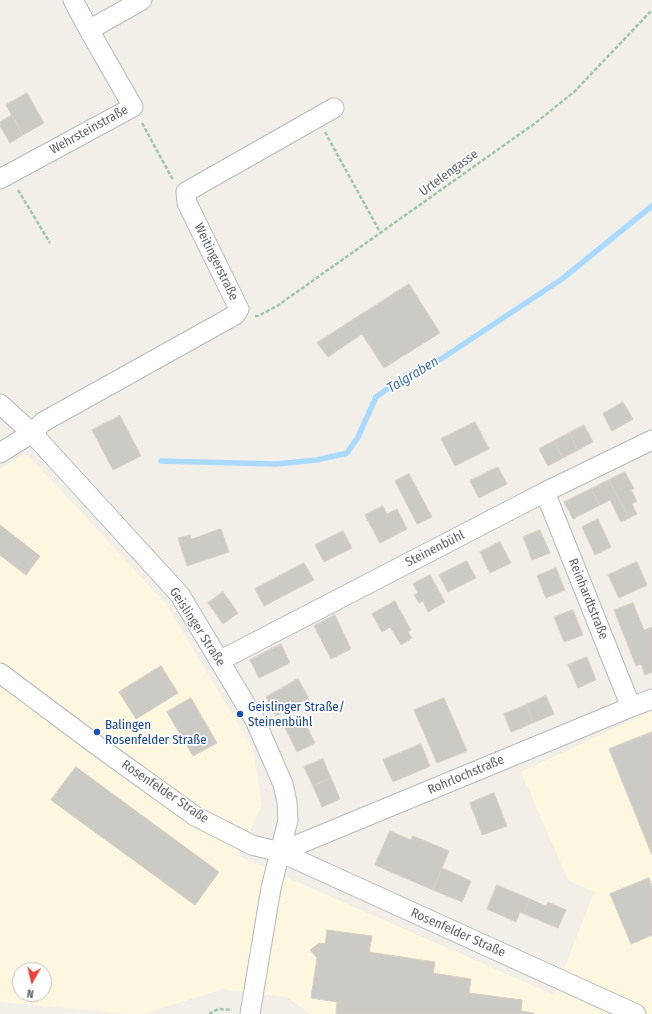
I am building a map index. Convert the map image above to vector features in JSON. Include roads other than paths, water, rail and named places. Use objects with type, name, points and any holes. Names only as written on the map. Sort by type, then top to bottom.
[{"type":"street","name":"Wehrsteinstraße","points":[[4,176],[133,107],[73,0]]},
{"type":"street","points":[[89,30],[142,0]]},
{"type":"street","name":"Weitingerstraße","points":[[0,453],[32,433],[43,422],[235,315],[239,309],[186,203],[186,192],[334,108]]},
{"type":"street","name":"Geislinger Straße","points":[[0,404],[32,433],[180,595],[255,720],[283,784],[287,802],[288,820],[280,852]]},
{"type":"street","name":"Steinenbühl","points":[[219,661],[545,492],[652,440]]},
{"type":"street","name":"Reinhardtstraße","points":[[545,492],[631,707]]},
{"type":"street","name":"Rosenfelder Straße","points":[[0,673],[95,744],[196,816],[252,844],[280,852],[636,1014]]},
{"type":"street","name":"Rohrlochstraße","points":[[280,852],[652,699]]},
{"type":"street","points":[[250,1013],[271,888],[280,852]]},
{"type":"waterway","name":"Talgraben","points":[[161,461],[276,464],[317,460],[347,453],[358,437],[376,397],[407,375],[441,359],[562,279],[652,206]]},
{"type":"place","name":"Geislinger Straße/ Steinenbühl","points":[[240,714]]},
{"type":"place","name":"Balingen Rosenfelder Straße","points":[[97,732]]}]
